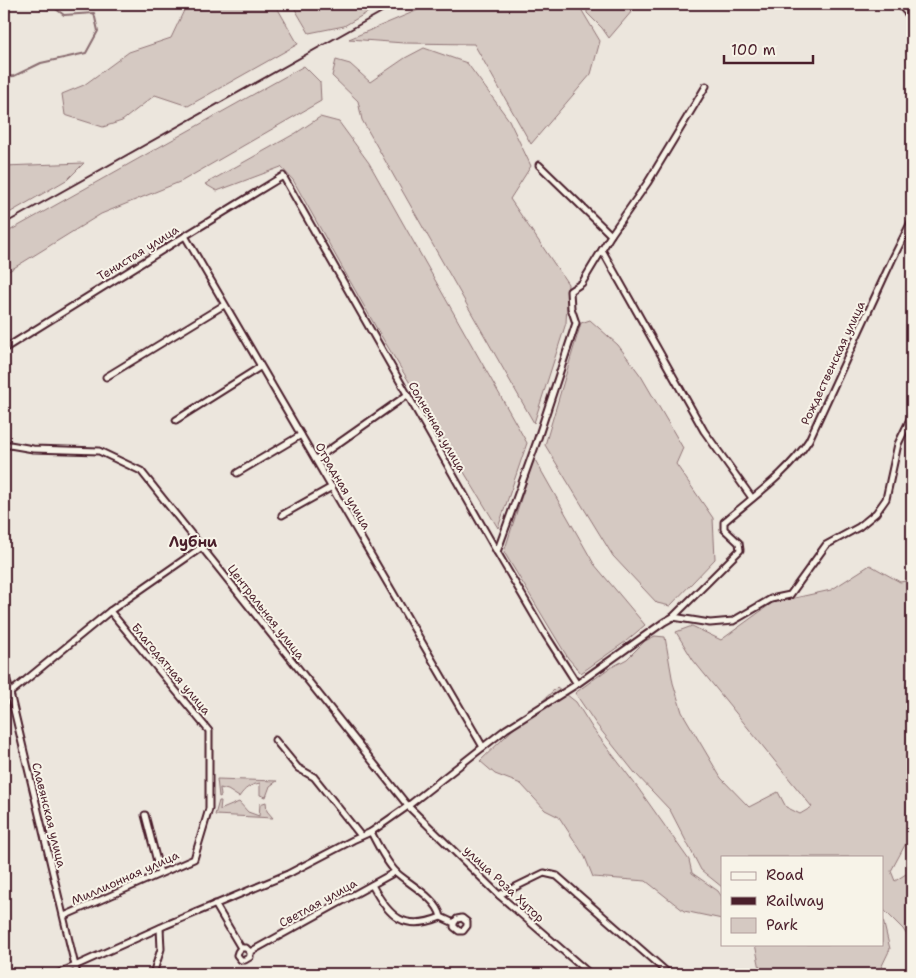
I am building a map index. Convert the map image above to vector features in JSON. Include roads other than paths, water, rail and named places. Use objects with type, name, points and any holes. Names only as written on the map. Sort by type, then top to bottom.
[{"type":"street","points":[[899,4],[912,18]]},
{"type":"street","points":[[497,552],[576,324],[571,308],[570,291],[582,283],[611,235],[648,182],[706,86]]},
{"type":"street","points":[[539,165],[611,235]]},
{"type":"street","name":"Тенистая улица","points":[[4,349],[284,176]]},
{"type":"street","name":"Солнечная улица","points":[[284,176],[497,552],[577,684]]},
{"type":"street","name":"Рождественская улица","points":[[673,617],[740,550],[739,543],[724,529],[724,522],[786,468],[800,454],[809,440],[912,220]]},
{"type":"street","name":"Отрадная улица","points":[[185,236],[483,747]]},
{"type":"street","points":[[602,250],[704,431],[752,498]]},
{"type":"street","points":[[106,377],[224,305]]},
{"type":"street","points":[[176,420],[260,367]]},
{"type":"street","points":[[316,459],[407,395]]},
{"type":"street","points":[[57,974],[166,925],[288,874],[371,832],[408,806],[506,729],[577,684],[673,617],[710,623],[733,621],[771,599],[790,595],[826,546],[859,527],[876,513],[886,499],[898,444],[912,414]]},
{"type":"street","points":[[236,472],[301,434]]},
{"type":"street","name":"Центральная улица","points":[[4,444],[33,448],[98,451],[141,470],[408,806]]},
{"type":"street","points":[[282,515],[332,487]]},
{"type":"street","points":[[10,692],[110,612],[202,546]]},
{"type":"street","name":"Благодатная улица","points":[[110,612],[209,731],[209,809],[194,859]]},
{"type":"street","name":"Славянская улица","points":[[4,668],[64,916],[76,974]]},
{"type":"street","points":[[275,740],[298,768],[314,777],[361,836]]},
{"type":"street","name":"улица Роза Хутор","points":[[408,806],[499,896],[590,974]]},
{"type":"street","points":[[145,815],[160,873]]},
{"type":"street","points":[[371,832],[395,872],[437,907],[441,917]]},
{"type":"street","name":"Миллионная улица","points":[[64,916],[194,859]]},
{"type":"street","name":"Светлая улица","points":[[250,952],[395,872]]},
{"type":"street","points":[[499,896],[544,873],[557,876],[669,974]]},
{"type":"street","points":[[372,885],[390,911],[400,920],[419,922],[441,917],[454,923]]},
{"type":"street","points":[[215,904],[241,948]]},
{"type":"street","points":[[153,974],[161,948],[160,928]]},
{"type":"street","points":[[241,948],[246,948],[250,952],[249,958],[246,960],[241,960],[237,955],[241,948]]},
{"type":"waterway","points":[[4,77],[14,76],[41,63],[86,53],[98,31],[94,13],[64,15],[52,6],[53,4]]},
{"type":"railway","points":[[4,224],[396,4]]},
{"type":"district","name":"Лубни","points":[[193,542]]}]
